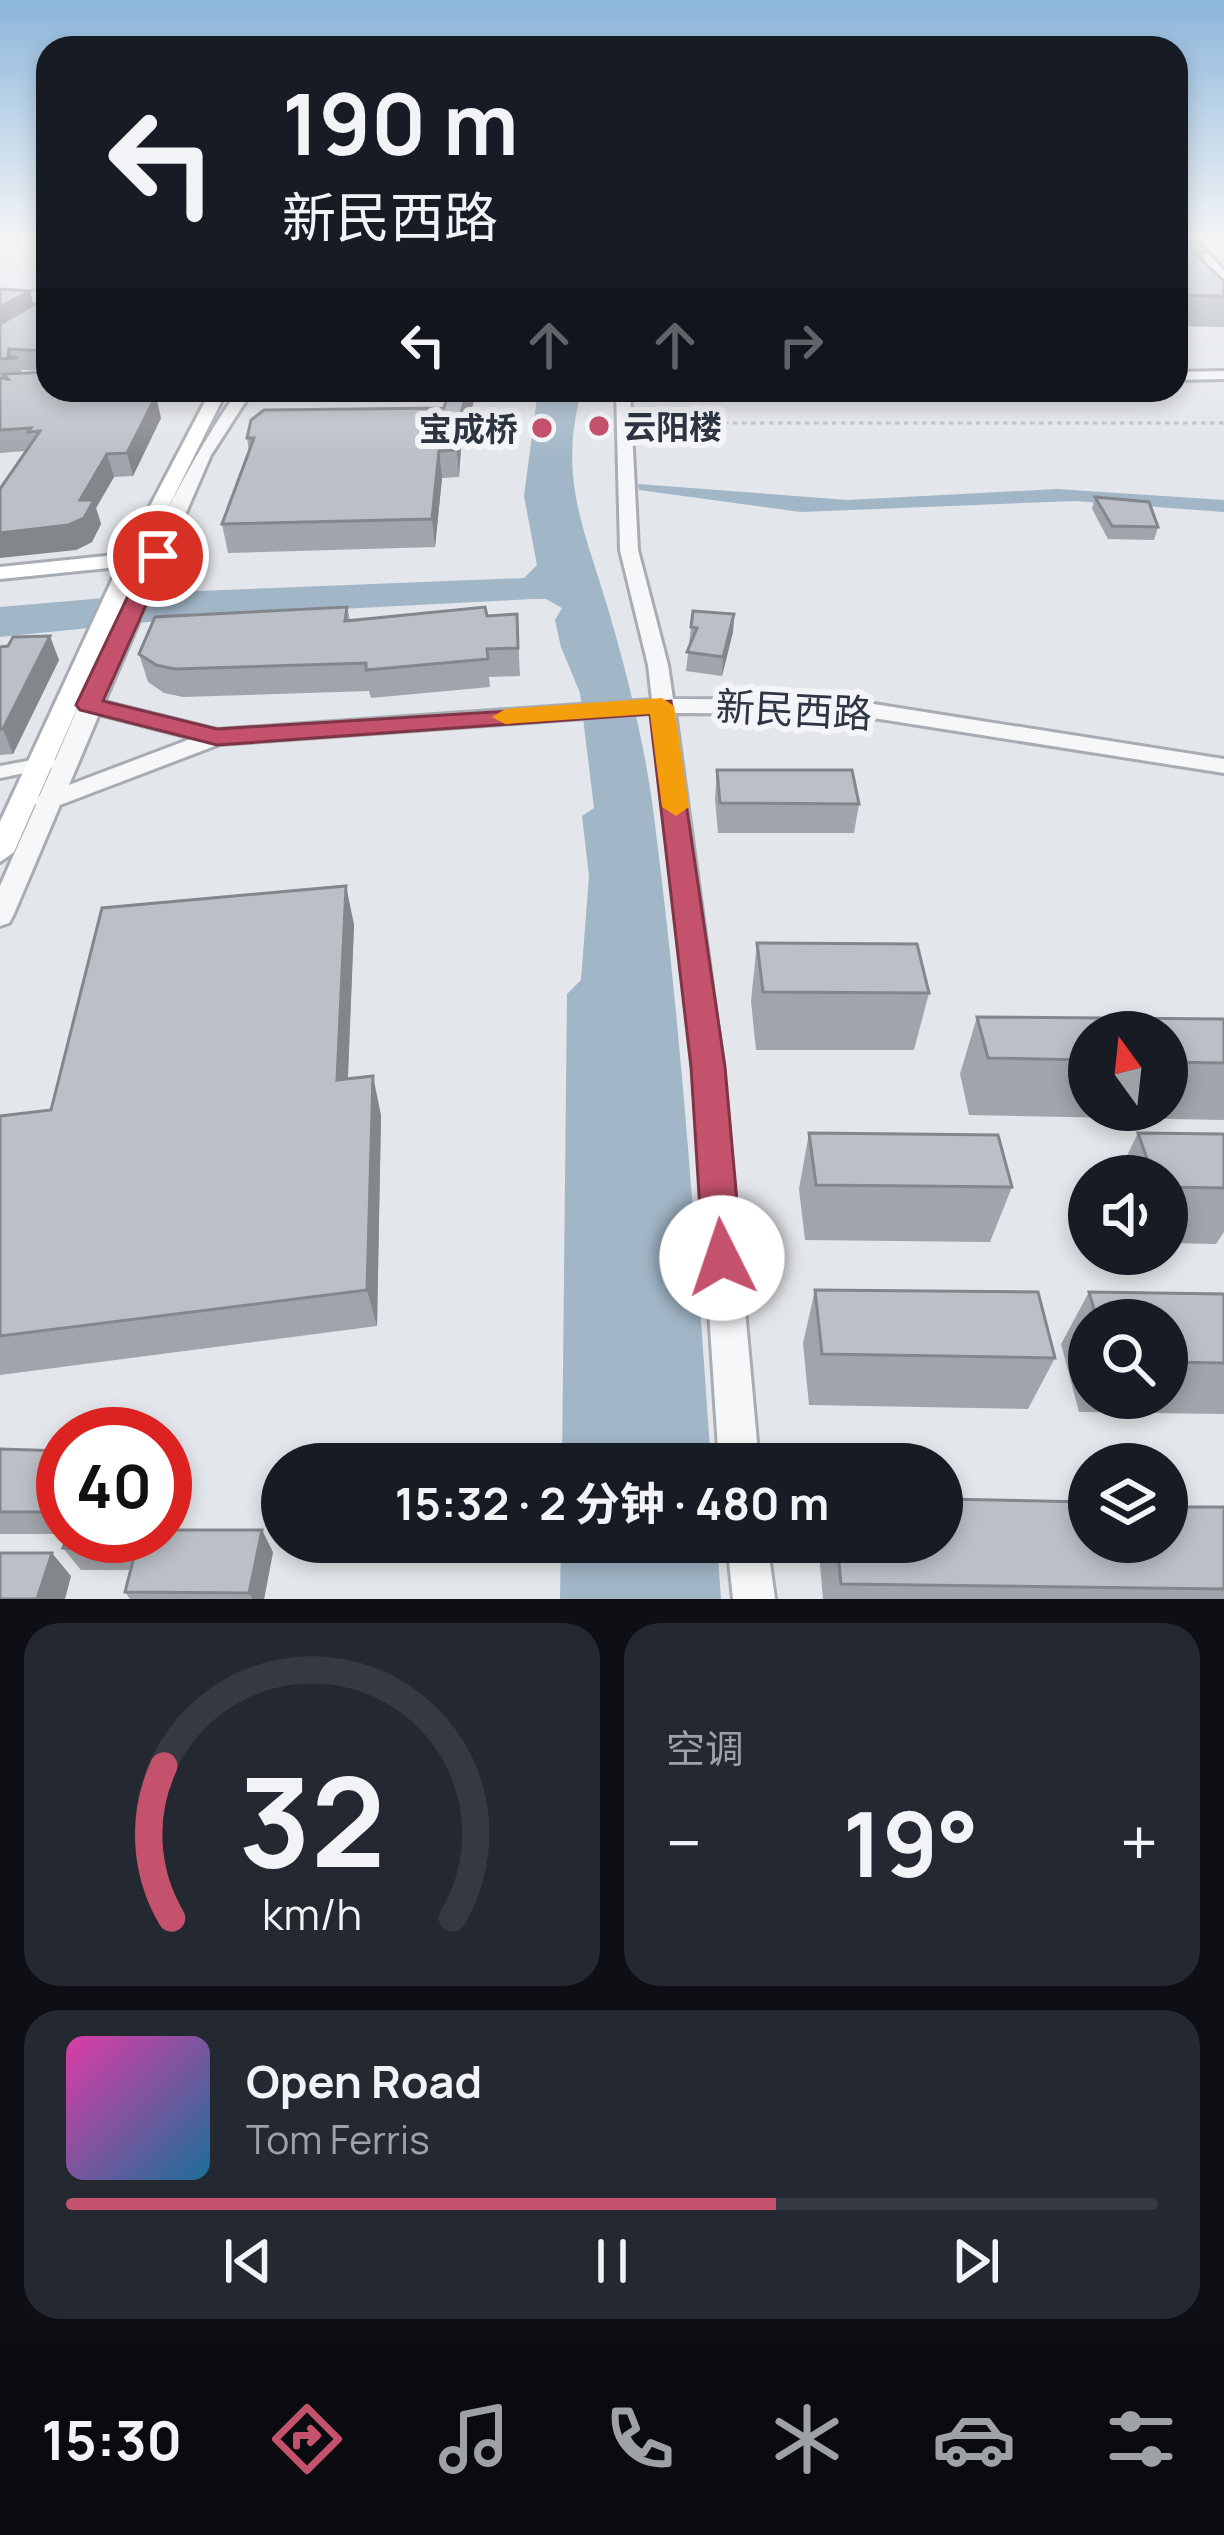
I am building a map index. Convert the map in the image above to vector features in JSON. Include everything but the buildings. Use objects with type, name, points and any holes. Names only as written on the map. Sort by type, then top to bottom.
[{"type":"main road","points":[[0,852],[52,762],[106,645],[119,590],[212,402]]},
{"type":"main road","points":[[0,573],[158,556]]},
{"type":"street","points":[[1188,376],[1224,375]]},
{"type":"street","points":[[0,916],[46,802],[52,762],[89,705],[106,645],[144,589],[203,455],[237,402]]},
{"type":"street","points":[[624,402],[629,550],[658,664],[657,706],[708,1067],[737,1443]]},
{"type":"street","name":"新民西路","points":[[89,705],[217,737]]},
{"type":"street","name":"新民西路","points":[[46,802],[217,737],[657,706],[848,707],[1224,766]]},
{"type":"street","points":[[0,772],[52,762]]},
{"type":"street","points":[[750,1563],[754,1599]]},
{"type":"path","points":[[625,424],[1224,423]]},
{"type":"water","points":[[536,402],[579,402],[572,450],[577,503],[629,688],[651,792],[680,1059],[710,1443],[562,1443],[567,994],[581,980],[589,876],[582,816],[594,808],[580,693],[555,620],[562,608],[546,599],[532,599],[207,616],[0,637],[0,607],[174,592],[524,578],[537,565],[524,496]]},
{"type":"water","points":[[638,484],[848,500],[1057,489],[1224,500],[1224,512],[1075,501],[801,512],[639,490]]},
{"type":"water","points":[[561,1563],[718,1563],[721,1599],[560,1599]]},
{"type":"slow traffic","points":[[505,717],[662,706],[676,807]]},
{"type":"place","name":"云阳楼","points":[[599,426]]},
{"type":"place","name":"宝成桥","points":[[542,428]]},
{"type":"route","points":[[158,556],[89,705],[217,737],[662,706],[708,1067],[722,1258]]}]
